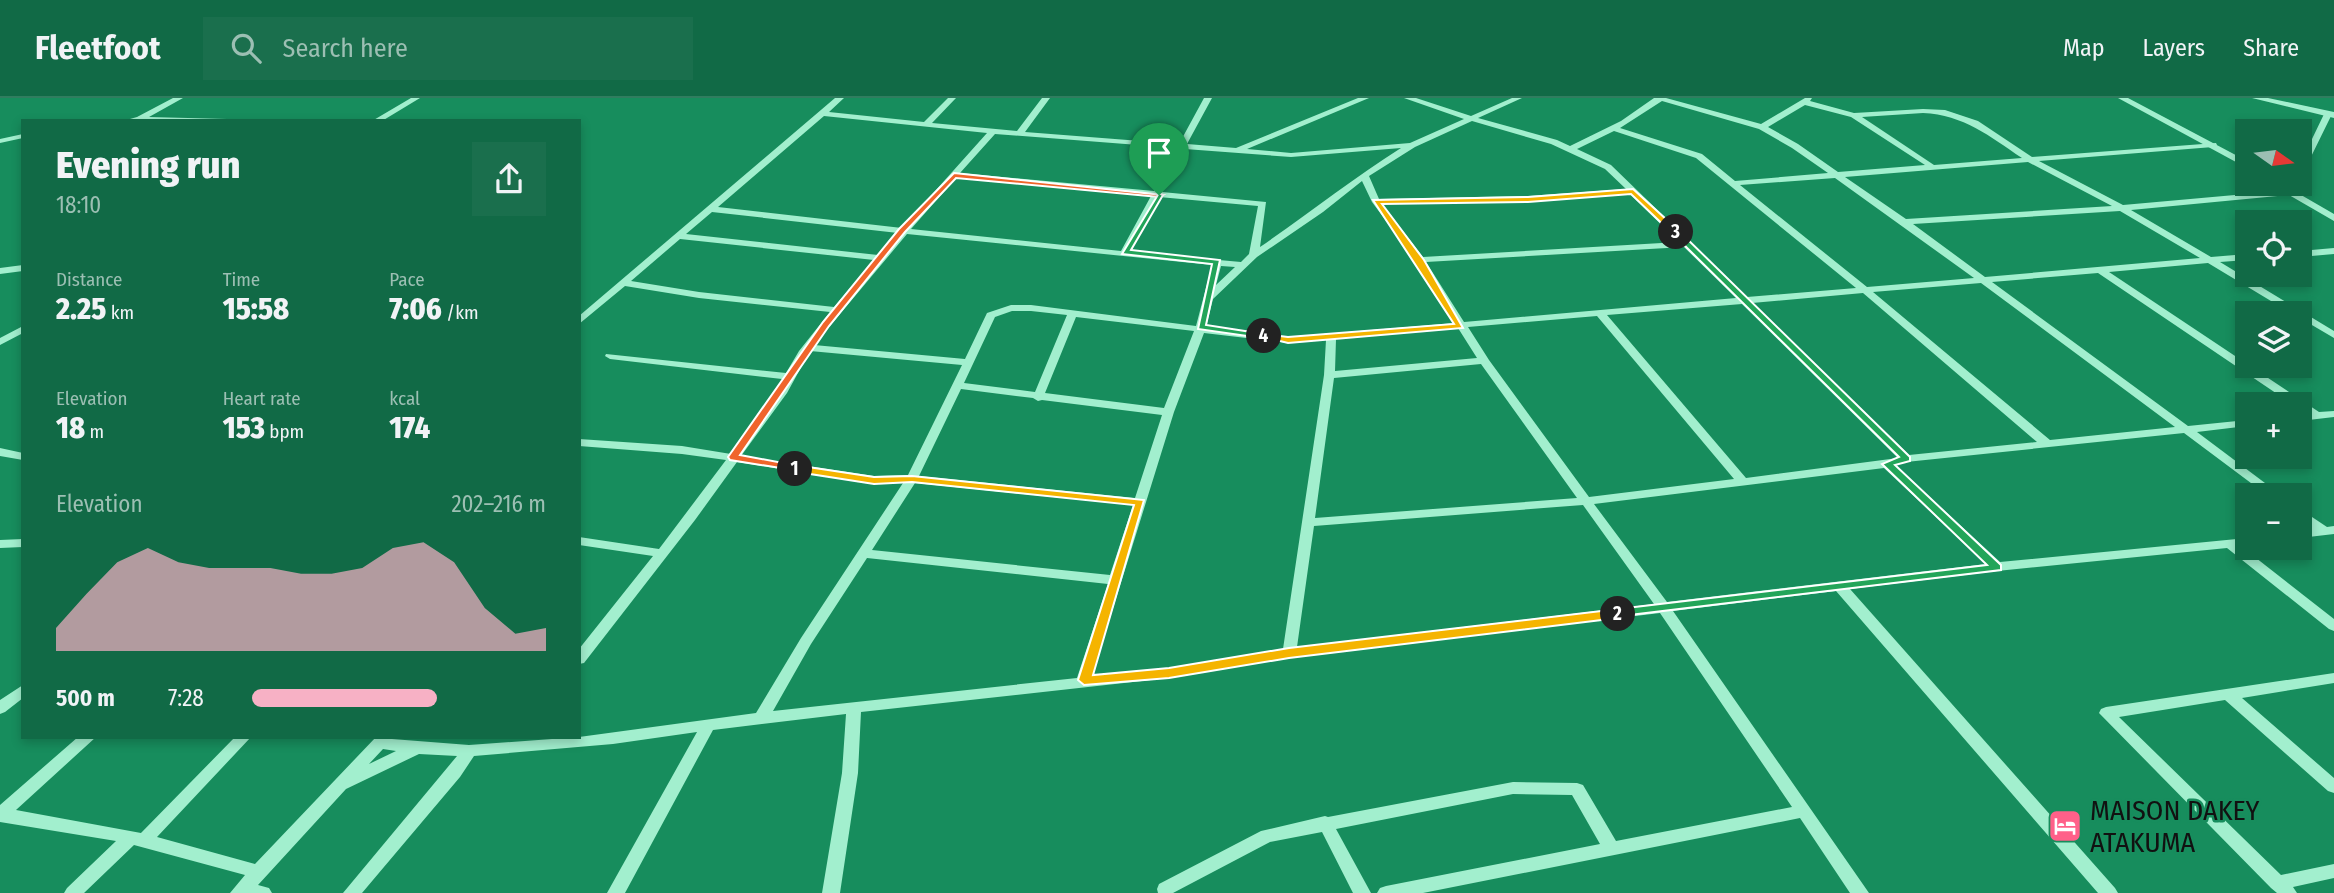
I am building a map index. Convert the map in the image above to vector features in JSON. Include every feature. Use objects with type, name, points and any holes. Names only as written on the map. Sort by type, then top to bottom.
[{"type":"street","points":[[139,119],[179,98]]},
{"type":"street","points":[[379,119],[416,98]]},
{"type":"street","points":[[581,319],[840,98]]},
{"type":"street","points":[[927,124],[952,98]]},
{"type":"street","points":[[1020,133],[1046,98]]},
{"type":"street","points":[[1125,252],[1159,195],[1208,98]]},
{"type":"street","points":[[1236,150],[1365,98]]},
{"type":"street","points":[[1408,98],[1571,149],[1608,167],[1748,300],[1906,459]]},
{"type":"street","points":[[1209,298],[1254,254],[1320,210],[1364,175],[1412,145],[1518,98]]},
{"type":"street","points":[[1571,149],[1612,128],[1660,98],[1762,127],[1835,173],[1904,222],[2258,483]]},
{"type":"street","points":[[2122,98],[2235,158]]},
{"type":"street","points":[[2256,98],[2331,115],[2312,149]]},
{"type":"street","points":[[1762,127],[1807,100],[1854,115],[1932,166]]},
{"type":"street","points":[[1854,115],[1942,112],[1975,123],[2032,161],[2122,208],[2277,301]]},
{"type":"street","points":[[821,113],[993,131],[1291,155],[1412,145]]},
{"type":"street","points":[[1612,128],[1699,156],[1866,290],[2048,445]]},
{"type":"street","points":[[581,656],[734,457],[781,393],[788,376],[837,310],[902,230],[993,131]]},
{"type":"street","points":[[0,141],[21,136]]},
{"type":"street","points":[[1735,183],[2213,145]]},
{"type":"street","points":[[954,175],[1263,204],[1254,254]]},
{"type":"street","points":[[1364,175],[1376,202],[1419,260],[1484,361],[1664,608],[1860,893]]},
{"type":"street","points":[[1376,202],[1528,199],[1633,191]]},
{"type":"street","points":[[1904,222],[2122,208],[2246,196]]},
{"type":"street","points":[[2295,196],[2334,218]]},
{"type":"street","points":[[711,209],[1242,265]]},
{"type":"street","points":[[677,236],[881,258]]},
{"type":"street","points":[[1419,260],[1688,244]]},
{"type":"street","points":[[2312,253],[2334,251]]},
{"type":"street","points":[[761,718],[912,479],[959,386],[966,362],[991,315],[999,311],[1021,307],[1201,327],[1288,340],[2235,258]]},
{"type":"street","points":[[1084,680],[1168,412],[1201,327],[1217,262]]},
{"type":"street","points":[[0,271],[21,268]]},
{"type":"street","points":[[2100,270],[2317,416]]},
{"type":"street","points":[[624,283],[837,310]]},
{"type":"street","points":[[1599,312],[1743,482]]},
{"type":"street","points":[[1038,398],[1073,313]]},
{"type":"street","points":[[2312,322],[2334,335]]},
{"type":"street","points":[[0,342],[21,330]]},
{"type":"street","points":[[1289,653],[1329,375],[1331,337]]},
{"type":"street","points":[[809,348],[966,362]]},
{"type":"street","points":[[610,356],[788,376]]},
{"type":"street","points":[[1329,375],[1484,361]]},
{"type":"street","points":[[959,386],[1038,398],[1168,412]]},
{"type":"street","points":[[2312,417],[2334,414]]},
{"type":"street","points":[[1308,522],[1585,501],[1887,464],[1906,459],[2235,424]]},
{"type":"street","points":[[581,442],[734,457],[874,480],[912,479],[1140,502]]},
{"type":"street","points":[[0,452],[21,457]]},
{"type":"street","points":[[1887,464],[1997,568]]},
{"type":"street","points":[[2312,520],[2329,530]]},
{"type":"street","points":[[581,541],[661,553]]},
{"type":"street","points":[[0,544],[21,543]]},
{"type":"street","points":[[581,737],[708,726],[1084,680],[1169,673],[1289,653],[1997,568],[2235,543]]},
{"type":"street","points":[[2230,544],[2334,625]]},
{"type":"street","points":[[863,553],[1115,580]]},
{"type":"street","points":[[1842,588],[2109,893]]},
{"type":"street","points":[[2334,678],[2106,713],[2282,888],[2334,871]]},
{"type":"street","points":[[0,708],[21,692]]},
{"type":"street","points":[[2228,694],[2334,787]]},
{"type":"street","points":[[831,893],[850,772],[854,708]]},
{"type":"street","points":[[616,893],[708,726]]},
{"type":"street","points":[[1,814],[86,739]]},
{"type":"street","points":[[73,893],[137,839],[242,739]]},
{"type":"street","points":[[241,891],[383,740],[417,748],[469,751],[559,739]]},
{"type":"street","points":[[338,786],[417,748]]},
{"type":"street","points":[[352,893],[454,773],[469,751]]},
{"type":"street","points":[[1165,889],[1267,836],[1325,822],[1513,788],[1577,789],[1611,848]]},
{"type":"street","points":[[1386,893],[1804,811]]},
{"type":"street","points":[[1,814],[137,839],[258,872]]},
{"type":"street","points":[[1325,822],[1362,893]]},
{"type":"street","points":[[241,891],[263,893]]},
{"type":"place","name":"MAISON DAKEY ATAKUMA","points":[[2065,826]]},
{"type":"route","points":[[954,175],[1159,195],[1125,252],[1217,262],[1201,327],[1288,340],[1460,326],[1419,260],[1376,202],[1528,199],[1633,191],[1748,300],[1906,459],[1887,464],[1997,568],[1289,653],[1169,673],[1084,680],[1140,502],[912,479],[874,480],[754,463],[734,457],[781,393],[788,376],[826,324],[902,230],[954,175]]}]
